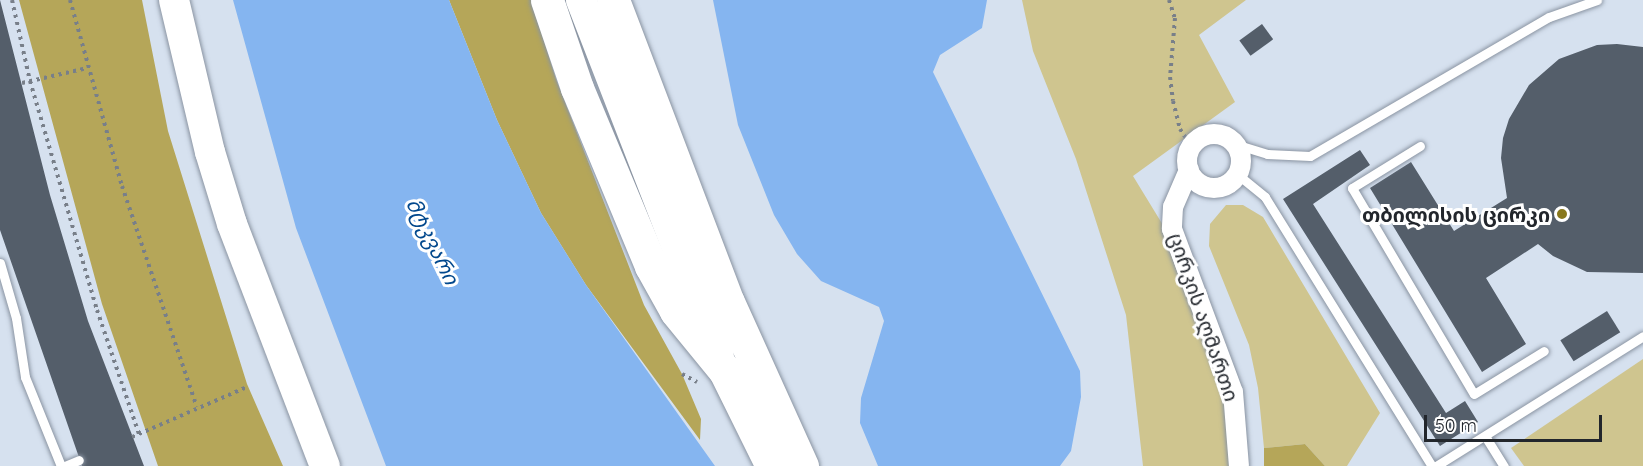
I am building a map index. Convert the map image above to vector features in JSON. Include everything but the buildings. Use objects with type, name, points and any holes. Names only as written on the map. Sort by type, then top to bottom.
[{"type":"highway","points":[[547,0],[577,88],[651,266],[676,311],[725,371],[772,466]]},
{"type":"highway","points":[[613,0],[724,291],[802,466]]},
{"type":"main road","points":[[174,0],[210,153],[232,224],[325,466]]},
{"type":"main road","points":[[581,0],[670,238],[725,371]]},
{"type":"street","points":[[1213,134],[1235,144],[1240,159],[1237,174],[1225,185],[1208,187],[1188,170],[1191,146],[1213,134]]},
{"type":"street","name":"ცირკის აღმართი","points":[[1188,170],[1176,198],[1172,229],[1233,392],[1239,466]]},
{"type":"lane","points":[[1235,144],[1267,154],[1310,156],[1550,17],[1597,0]]},
{"type":"lane","points":[[1420,146],[1352,188],[1474,394],[1544,351]]},
{"type":"lane","points":[[1237,174],[1265,197],[1434,466],[1643,336]]},
{"type":"lane","points":[[0,263],[16,318],[24,377],[63,466],[79,460]]},
{"type":"lane","points":[[1485,436],[1504,466]]},
{"type":"path","points":[[12,0],[30,81],[97,310],[139,434]]},
{"type":"path","points":[[69,0],[122,186],[197,407]]},
{"type":"path","points":[[1169,0],[1175,18],[1170,77],[1173,101],[1180,129],[1191,146]]},
{"type":"path","points":[[22,83],[87,68]]},
{"type":"path","points":[[132,437],[247,387]]},
{"type":"shaded area","points":[[19,0],[142,0],[168,131],[247,384],[283,466],[158,466],[102,304]]},
{"type":"shaded area","points":[[449,0],[531,0],[556,79],[644,305],[682,374],[701,419],[700,440],[586,285],[541,213],[497,120]]},
{"type":"shaded area","points":[[1022,0],[1246,0],[1199,35],[1235,102],[1133,176],[1199,284],[1224,383],[1232,466],[1143,466],[1126,315],[1076,159],[1033,51]]},
{"type":"shaded area","points":[[1226,205],[1243,205],[1263,217],[1380,413],[1347,466],[1325,466],[1305,444],[1264,448],[1258,388],[1249,345],[1209,246],[1210,224]]},
{"type":"shaded area","points":[[1643,359],[1643,466],[1524,466],[1511,448]]},
{"type":"shaded area","points":[[1305,444],[1325,466],[1264,466],[1264,448]]},
{"type":"water","name":"მტკვარი","points":[[233,0],[449,0],[497,120],[541,213],[586,285],[715,466],[386,466],[296,228]]},
{"type":"water","points":[[713,0],[987,0],[982,28],[940,55],[933,72],[1080,371],[1081,397],[1071,451],[1060,466],[878,466],[860,423],[861,398],[884,321],[879,307],[821,281],[797,254],[774,215],[738,125]]},
{"type":"place","name":"თბილისის ცირკი","points":[[1562,214]]}]
